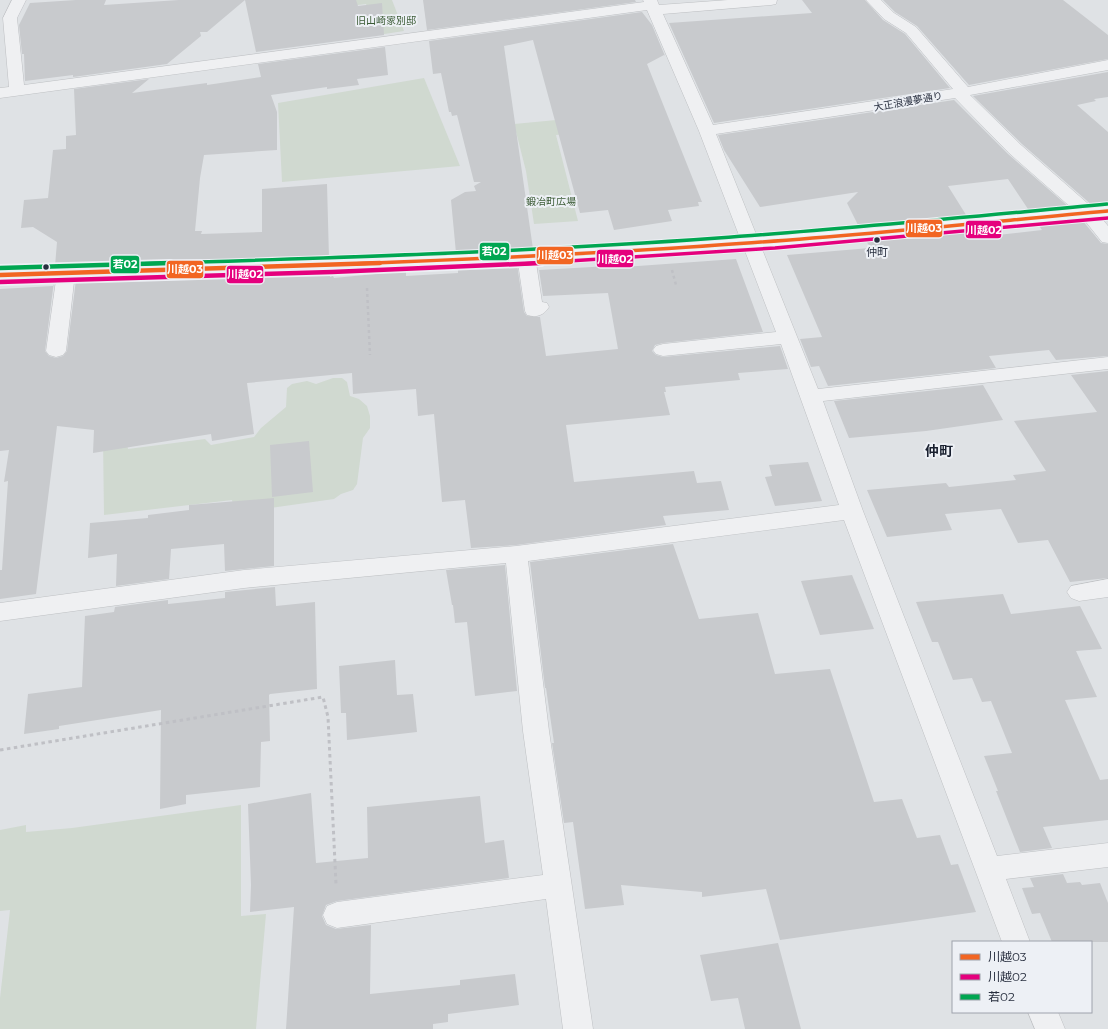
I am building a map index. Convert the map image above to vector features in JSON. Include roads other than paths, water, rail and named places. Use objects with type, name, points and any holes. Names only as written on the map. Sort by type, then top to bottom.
[{"type":"main road","points":[[0,275],[367,263],[526,256],[750,243],[1108,211]]},
{"type":"street","points":[[17,90],[10,18],[19,0]]},
{"type":"street","points":[[873,0],[890,16],[911,30],[961,92],[1015,149],[1088,213],[1108,238]]},
{"type":"street","points":[[0,92],[652,5],[771,1]]},
{"type":"street","points":[[652,5],[707,132],[811,396],[852,511],[1016,941]]},
{"type":"street","name":"大正浪漫夢通り","points":[[707,132],[854,110],[1108,65]]},
{"type":"street","points":[[526,256],[534,311],[540,307]]},
{"type":"street","points":[[56,351],[66,273]]},
{"type":"street","points":[[664,350],[787,337]]},
{"type":"street","points":[[811,396],[1108,363]]},
{"type":"street","points":[[0,612],[244,579],[516,554],[852,511]]},
{"type":"street","points":[[516,554],[536,732],[578,1029]]},
{"type":"street","points":[[1079,592],[1108,588]]},
{"type":"street","points":[[988,869],[1108,855]]},
{"type":"street","points":[[337,915],[558,885]]},
{"type":"street","points":[[1043,1013],[1050,1029]]},
{"type":"place","name":"仲町","points":[[877,240]]},
{"type":"district","name":"仲町","points":[[939,451]]},
{"type":"park label","name":"旧山崎家別邸","points":[[386,20]]},
{"type":"park label","name":"鍛冶町広場","points":[[551,201]]}]
